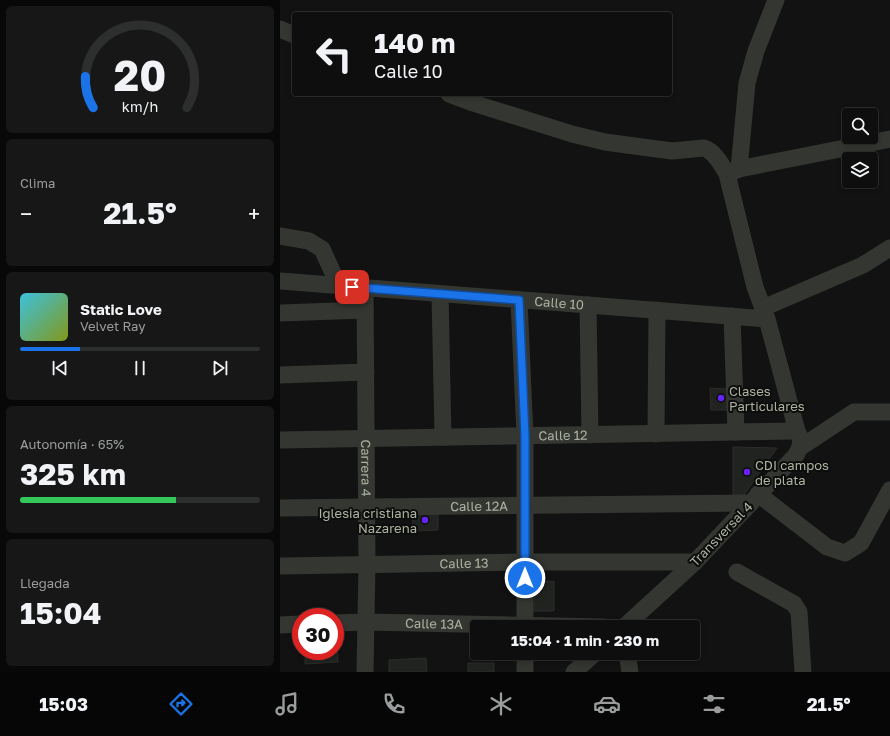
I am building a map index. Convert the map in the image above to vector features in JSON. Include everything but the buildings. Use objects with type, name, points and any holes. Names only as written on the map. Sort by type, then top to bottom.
[{"type":"street","points":[[776,0],[756,52],[747,83],[733,171],[755,287],[765,313],[799,439]]},
{"type":"street","points":[[280,29],[292,34]]},
{"type":"street","points":[[454,96],[572,134],[605,142],[672,150],[709,149],[723,166],[733,171],[890,139]]},
{"type":"street","points":[[280,236],[309,241],[322,249],[339,286]]},
{"type":"street","points":[[765,313],[863,265],[890,248]]},
{"type":"street","name":"Calle 10","points":[[280,281],[732,316],[765,313]]},
{"type":"street","name":"Carrera 4","points":[[365,288],[367,565],[365,672]]},
{"type":"street","points":[[440,294],[443,437]]},
{"type":"street","points":[[519,300],[525,436],[525,620]]},
{"type":"street","points":[[588,305],[590,435]]},
{"type":"street","points":[[280,313],[365,310]]},
{"type":"street","points":[[656,434],[657,310]]},
{"type":"street","points":[[732,316],[736,432]]},
{"type":"street","points":[[280,375],[366,372]]},
{"type":"street","name":"Transversal 4","points":[[632,620],[695,562],[796,455],[799,439],[854,412],[890,412]]},
{"type":"street","name":"Calle 12","points":[[280,440],[736,432],[799,439]]},
{"type":"street","points":[[754,499],[827,547],[845,553],[861,543],[890,490]]},
{"type":"street","name":"Calle 12A","points":[[280,508],[526,505],[754,499]]},
{"type":"street","name":"Calle 13","points":[[280,566],[526,562],[695,562]]},
{"type":"street","points":[[737,572],[794,604],[797,608],[799,612],[803,672]]},
{"type":"street","name":"Calle 13A","points":[[344,623],[470,625]]},
{"type":"street","points":[[280,625],[292,624]]},
{"type":"street","points":[[525,660],[525,672]]},
{"type":"street","points":[[574,672],[587,660]]},
{"type":"street","points":[[628,660],[630,672]]},
{"type":"place","name":"Clases Particulares","points":[[721,398]]},
{"type":"place","name":"CDI campos de plata","points":[[747,472]]},
{"type":"place","name":"Iglesia cristiana Nazarena","points":[[425,520]]},
{"type":"route","points":[[352,287],[519,300],[525,436],[525,578]]}]
